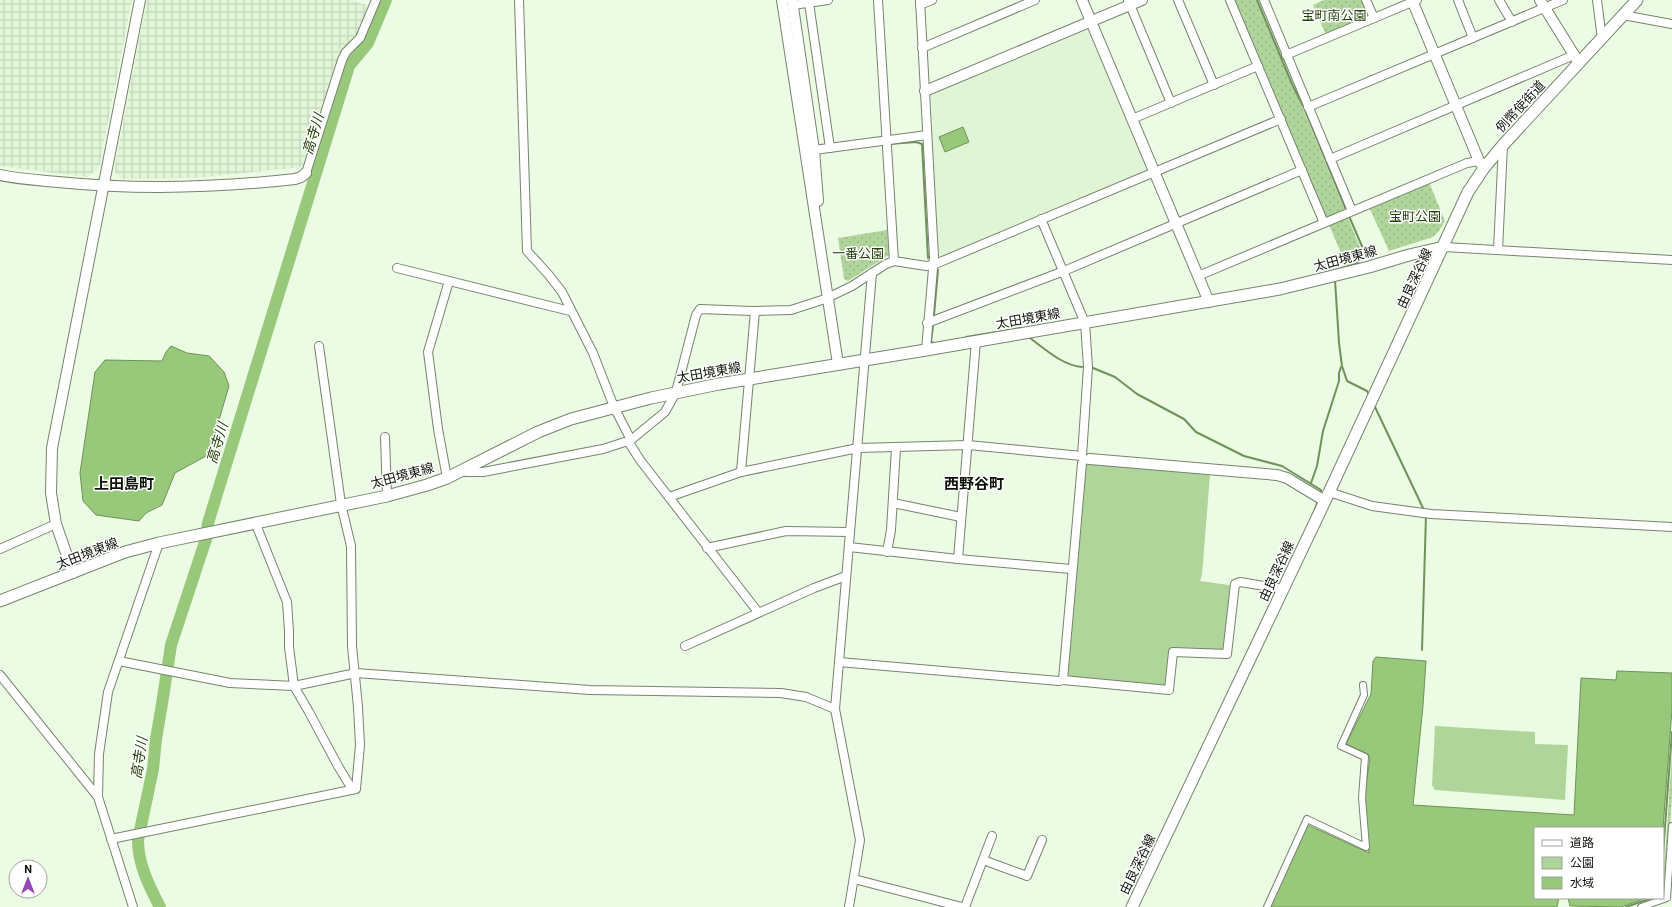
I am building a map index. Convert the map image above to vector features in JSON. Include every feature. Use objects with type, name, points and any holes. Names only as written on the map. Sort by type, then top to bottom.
[{"type":"main road","name":"例幣使街道","points":[[1444,247],[1482,164],[1503,145],[1576,59],[1602,39],[1637,0]]},
{"type":"main road","name":"太田境東線","points":[[0,601],[125,552],[255,522],[386,496],[427,485],[447,478],[538,432],[572,419],[614,407],[676,392],[1280,289],[1444,247]]},
{"type":"main road","name":"由良深谷線","points":[[1132,907],[1444,247]]},
{"type":"street","points":[[73,573],[56,524],[51,493],[52,448],[140,0]]},
{"type":"street","points":[[0,176],[104,187],[177,188],[250,184],[301,177],[306,173],[342,60],[346,52],[360,38],[376,0]]},
{"type":"street","points":[[519,0],[527,251],[562,292],[570,311],[593,354],[614,407],[640,460],[758,612]]},
{"type":"street","points":[[782,0],[826,294],[838,364]]},
{"type":"street","points":[[826,294],[814,150],[793,3],[808,3],[828,0]]},
{"type":"street","points":[[878,0],[894,261]]},
{"type":"street","points":[[926,350],[927,323],[933,265],[933,220],[920,3],[932,0]]},
{"type":"street","points":[[922,48],[1034,0]]},
{"type":"street","points":[[1082,0],[1209,302]]},
{"type":"street","points":[[925,91],[1091,21],[1129,2],[1142,0]]},
{"type":"street","points":[[1178,0],[1214,85]]},
{"type":"street","points":[[1230,0],[1324,223]]},
{"type":"street","points":[[1264,0],[1352,211]]},
{"type":"street","points":[[1366,0],[1374,18]]},
{"type":"street","points":[[1458,0],[1473,38]]},
{"type":"street","points":[[1499,0],[1512,22]]},
{"type":"street","points":[[1308,107],[1512,22],[1542,4],[1564,0]]},
{"type":"street","points":[[1597,0],[1602,39]]},
{"type":"street","points":[[1198,276],[1463,165],[1482,164],[1414,1],[1286,55]]},
{"type":"street","points":[[1129,2],[1171,103]]},
{"type":"street","points":[[808,3],[830,148]]},
{"type":"street","points":[[1330,160],[1457,106],[1576,59],[1542,4]]},
{"type":"street","points":[[1623,16],[1672,24]]},
{"type":"street","points":[[1132,119],[1258,66]]},
{"type":"street","points":[[461,470],[466,472],[483,472],[603,449],[630,441],[665,412],[676,392],[696,315],[700,309],[755,311],[791,310],[826,294],[852,286],[886,264],[894,261],[926,266],[933,265],[1281,119]]},
{"type":"street","points":[[814,150],[927,135]]},
{"type":"street","points":[[1498,250],[1503,145]]},
{"type":"street","points":[[927,323],[1064,271],[1302,170]]},
{"type":"street","points":[[1041,219],[1086,323],[1088,367],[1085,458],[1082,463],[1071,569],[1063,680]]},
{"type":"street","points":[[1444,247],[1672,260]]},
{"type":"street","points":[[397,268],[570,311]]},
{"type":"street","points":[[849,907],[860,840],[835,709],[872,273]]},
{"type":"street","points":[[447,478],[438,429],[428,352],[449,281]]},
{"type":"street","points":[[741,472],[755,311]]},
{"type":"street","points":[[958,559],[976,341]]},
{"type":"street","points":[[111,838],[356,789],[360,745],[356,673],[352,646],[351,546],[341,504],[319,346]]},
{"type":"street","points":[[385,437],[386,496]]},
{"type":"street","points":[[669,497],[741,472],[858,448],[968,446],[1277,475],[1327,497],[1402,511],[1432,514],[1672,527]]},
{"type":"street","points":[[887,552],[891,530],[896,448]]},
{"type":"street","points":[[893,503],[961,517]]},
{"type":"street","points":[[255,522],[287,602],[290,631],[289,647],[294,686],[327,748],[352,789]]},
{"type":"street","points":[[0,549],[56,524]]},
{"type":"street","points":[[707,548],[786,531],[850,532]]},
{"type":"street","points":[[133,907],[98,797],[99,754],[108,692],[159,543]]},
{"type":"street","points":[[849,547],[887,552],[1071,569]]},
{"type":"street","points":[[685,646],[758,612],[846,576]]},
{"type":"street","points":[[839,662],[1169,690],[1173,652],[1227,654],[1235,584],[1240,582],[1283,589]]},
{"type":"street","points":[[119,661],[230,683],[294,686],[356,673],[590,690],[781,693],[806,697],[835,709]]},
{"type":"street","points":[[0,675],[98,797]]},
{"type":"street","points":[[1268,907],[1307,819],[1366,847],[1362,798],[1365,757],[1341,746],[1364,695],[1363,685]]},
{"type":"street","points":[[1641,907],[1667,898],[1672,826]]},
{"type":"street","points":[[965,907],[992,836]]},
{"type":"street","points":[[983,860],[1027,876],[1042,840]]},
{"type":"street","points":[[854,878],[960,907]]},
{"type":"shaded area","points":[[0,0],[132,0],[99,168],[87,177],[0,166]]},
{"type":"shaded area","points":[[147,0],[351,0],[370,6],[358,34],[344,51],[306,163],[302,167],[196,178],[122,179],[114,171]]},
{"type":"shaded area","points":[[1085,29],[1089,31],[1147,167],[1146,172],[942,258],[937,256],[931,93]]},
{"type":"green space","points":[[1234,0],[1258,0],[1362,252],[1357,262],[1346,265]]},
{"type":"green space","name":"宝町南公園","points":[[1324,0],[1362,0],[1367,13],[1366,17],[1326,35],[1313,5]]},
{"type":"green space","name":"宝町公園","points":[[1429,182],[1445,221],[1433,237],[1389,251],[1369,207]]},
{"type":"green space","name":"一番公園","points":[[887,230],[889,255],[848,281],[844,279],[838,238]]},
{"type":"green space","points":[[1085,463],[1207,472],[1210,475],[1202,575],[1200,581],[1229,585],[1231,587],[1225,651],[1223,653],[1170,648],[1167,683],[1164,686],[1067,678]]},
{"type":"green space","points":[[1435,726],[1535,732],[1535,744],[1568,745],[1565,800],[1435,790],[1432,785]]},
{"type":"green space","points":[[1672,755],[1672,796],[1665,896],[1664,871]]},
{"type":"water","points":[[963,127],[969,142],[945,152],[939,137]]},
{"type":"water","points":[[171,346],[187,353],[209,356],[224,372],[229,386],[211,447],[206,456],[175,473],[162,505],[146,513],[139,521],[96,515],[83,501],[80,473],[95,372],[105,360],[162,361],[166,352]]},
{"type":"water","points":[[1376,657],[1426,661],[1413,805],[1574,815],[1581,678],[1616,680],[1617,671],[1672,673],[1672,709],[1663,827],[1534,827],[1534,899],[1559,899],[1557,907],[1270,907],[1308,825],[1369,853],[1364,800],[1370,758],[1368,754],[1346,744],[1371,694],[1373,661]]},
{"type":"water","points":[[1568,899],[1643,899],[1621,907],[1570,906]]},
{"type":"waterway","name":"高寺川","points":[[160,907],[148,883],[142,866],[138,849],[138,840],[153,769],[156,739],[171,645],[206,539],[208,523],[349,66],[368,43],[386,0]]},
{"type":"waterway","points":[[1257,0],[1292,84],[1303,106]]},
{"type":"waterway","points":[[1305,110],[1347,212]]},
{"type":"waterway","points":[[889,144],[916,142],[922,144],[928,258]]},
{"type":"waterway","points":[[1335,270],[1358,263],[1364,251],[1349,216]]},
{"type":"waterway","points":[[934,315],[938,270]]},
{"type":"waterway","points":[[1335,280],[1342,366],[1347,381],[1367,391],[1369,395]]},
{"type":"waterway","points":[[933,326],[931,341],[935,344]]},
{"type":"waterway","points":[[966,337],[1021,328]]},
{"type":"waterway","points":[[1030,338],[1061,360],[1075,366],[1082,367]]},
{"type":"waterway","points":[[1311,483],[1317,466],[1323,431],[1339,381],[1341,367]]},
{"type":"waterway","points":[[1093,368],[1115,377],[1137,394],[1184,419],[1196,432],[1244,456],[1282,466],[1321,490],[1320,495]]},
{"type":"waterway","points":[[1375,407],[1423,508]]},
{"type":"waterway","points":[[1313,514],[1318,501]]},
{"type":"waterway","points":[[1422,650],[1426,515]]},
{"type":"waterway","points":[[1664,840],[1672,732]]},
{"type":"waterway","points":[[1626,907],[1649,899]]},
{"type":"district","name":"上田島町","points":[[124,484]]},
{"type":"district","name":"西野谷町","points":[[974,484]]}]
